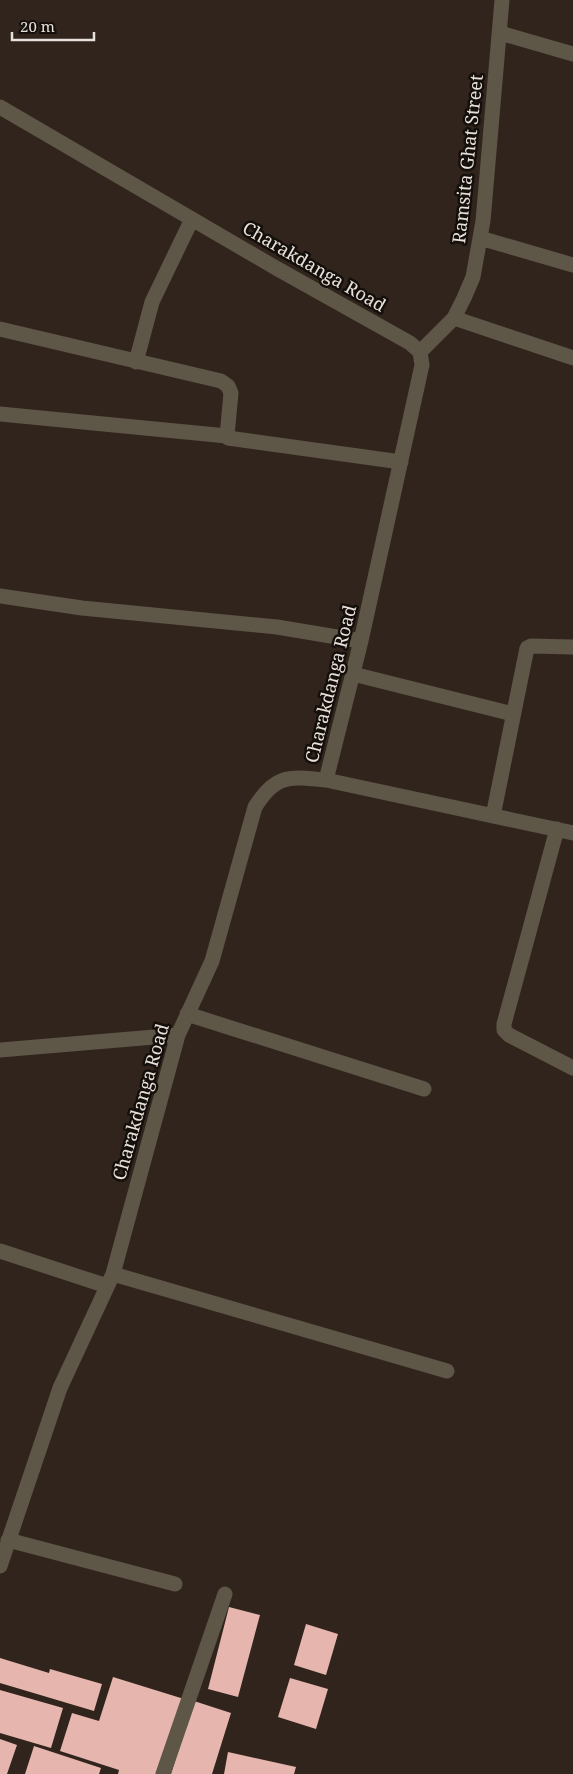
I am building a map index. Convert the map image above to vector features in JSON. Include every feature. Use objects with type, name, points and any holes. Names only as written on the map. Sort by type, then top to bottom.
[{"type":"street","name":"Ramsita Ghat Street","points":[[420,352],[454,318],[473,277],[483,221],[502,0]]},
{"type":"street","points":[[500,32],[573,54]]},
{"type":"street","name":"Charakdanga Road","points":[[0,108],[410,343],[420,352],[422,365],[361,641],[326,780],[292,778],[273,784],[263,794],[255,807],[212,961],[178,1035],[110,1280],[60,1388],[0,1566]]},
{"type":"street","points":[[136,362],[152,302],[192,219]]},
{"type":"street","points":[[480,238],[573,265]]},
{"type":"street","points":[[454,318],[573,358]]},
{"type":"street","points":[[0,330],[224,383],[232,393],[227,436]]},
{"type":"street","points":[[0,414],[227,436],[228,438],[401,462]]},
{"type":"street","points":[[0,596],[82,608],[276,627],[361,641]]},
{"type":"street","points":[[493,816],[527,648],[531,646],[573,647]]},
{"type":"street","points":[[353,674],[513,714]]},
{"type":"street","points":[[326,780],[573,833]]},
{"type":"street","points":[[557,830],[504,1024],[504,1030],[509,1035],[573,1068]]},
{"type":"street","points":[[187,1014],[424,1089]]},
{"type":"street","points":[[0,1050],[178,1035]]},
{"type":"street","points":[[0,1251],[447,1371]]},
{"type":"street","points":[[8,1540],[175,1584]]},
{"type":"street","points":[[163,1774],[226,1594]]},
{"type":"building","points":[[229,1607],[260,1615],[238,1697],[208,1689]]},
{"type":"building","points":[[306,1624],[338,1634],[326,1675],[294,1665]]},
{"type":"building","points":[[0,1658],[49,1673],[50,1669],[102,1684],[94,1711],[0,1683]]},
{"type":"building","points":[[113,1677],[184,1699],[159,1774],[118,1774],[119,1770],[60,1751],[72,1713],[99,1721]]},
{"type":"building","points":[[290,1678],[328,1689],[316,1729],[278,1717]]},
{"type":"building","points":[[0,1690],[63,1708],[51,1748],[0,1733]]},
{"type":"building","points":[[194,1701],[231,1713],[212,1774],[171,1774]]},
{"type":"building","points":[[0,1739],[17,1745],[7,1774],[0,1774]]},
{"type":"building","points":[[34,1746],[101,1768],[99,1774],[25,1774]]},
{"type":"building","points":[[228,1752],[296,1767],[294,1774],[224,1774]]}]
